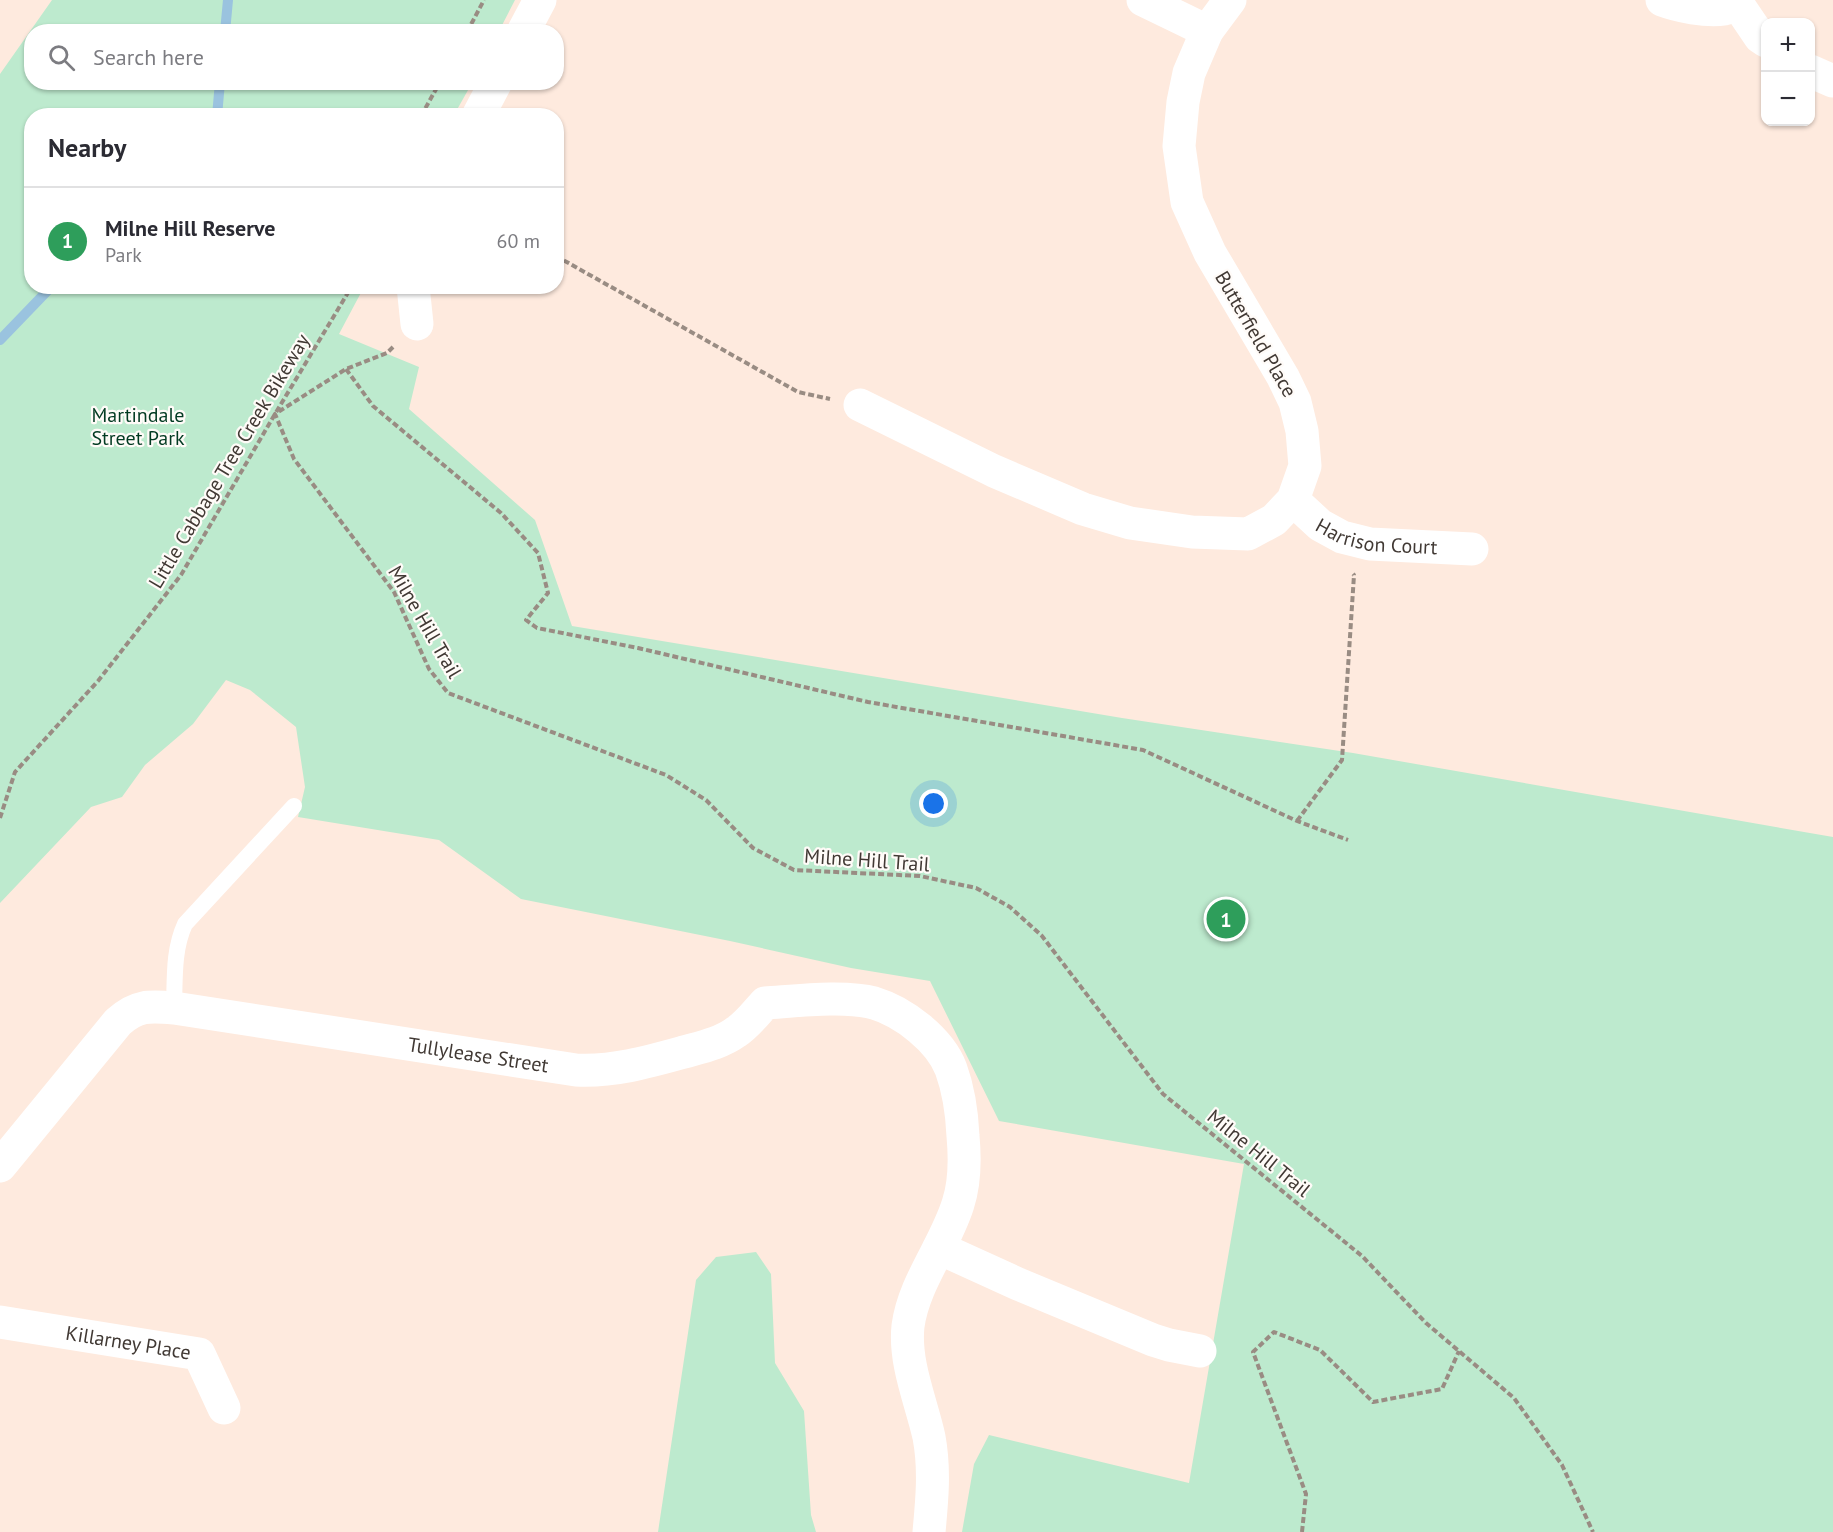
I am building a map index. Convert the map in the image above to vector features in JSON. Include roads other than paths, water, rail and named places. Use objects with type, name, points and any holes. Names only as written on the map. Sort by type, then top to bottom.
[{"type":"street","points":[[527,24],[540,0]]},
{"type":"street","points":[[1143,0],[1207,31]]},
{"type":"street","name":"Butterfield Place","points":[[860,405],[994,471],[1083,510],[1130,523],[1192,532],[1248,534],[1274,520],[1293,500],[1305,466],[1302,431],[1295,402],[1284,377],[1210,253],[1187,202],[1179,146],[1183,102],[1189,73],[1207,31],[1230,0]]},
{"type":"street","points":[[1662,0],[1675,5],[1704,9],[1724,9],[1738,1],[1761,38]]},
{"type":"street","points":[[1812,72],[1833,81]]},
{"type":"street","points":[[482,108],[492,90]]},
{"type":"street","points":[[414,294],[417,324]]},
{"type":"street","name":"Harrison Court","points":[[1293,500],[1320,525],[1342,537],[1370,544],[1472,549]]},
{"type":"street","name":"Tullylease Street","points":[[0,1166],[118,1022],[138,1008],[153,1006],[174,1008],[576,1070],[596,1071],[647,1062],[728,1038],[765,1003],[825,999],[873,1003],[893,1011],[921,1029],[938,1048],[950,1067],[957,1090],[962,1117],[964,1151],[962,1188],[958,1205],[939,1248]]},
{"type":"street","points":[[929,1532],[934,1481],[933,1461],[907,1342],[916,1294],[939,1248],[1018,1284],[1153,1340],[1200,1351]]},
{"type":"street","name":"Killarney Place","points":[[0,1322],[199,1354],[224,1408]]},
{"type":"lane","points":[[174,1008],[177,948],[185,924],[294,806]]},
{"type":"waterway","points":[[226,24],[228,0]]},
{"type":"waterway","points":[[218,108],[219,90]]},
{"type":"waterway","points":[[0,340],[44,294]]},
{"type":"place","name":"Milne Hill Reserve","points":[[1226,919]]},
{"type":"park label","name":"Martindale Street Park","points":[[138,426]]}]
